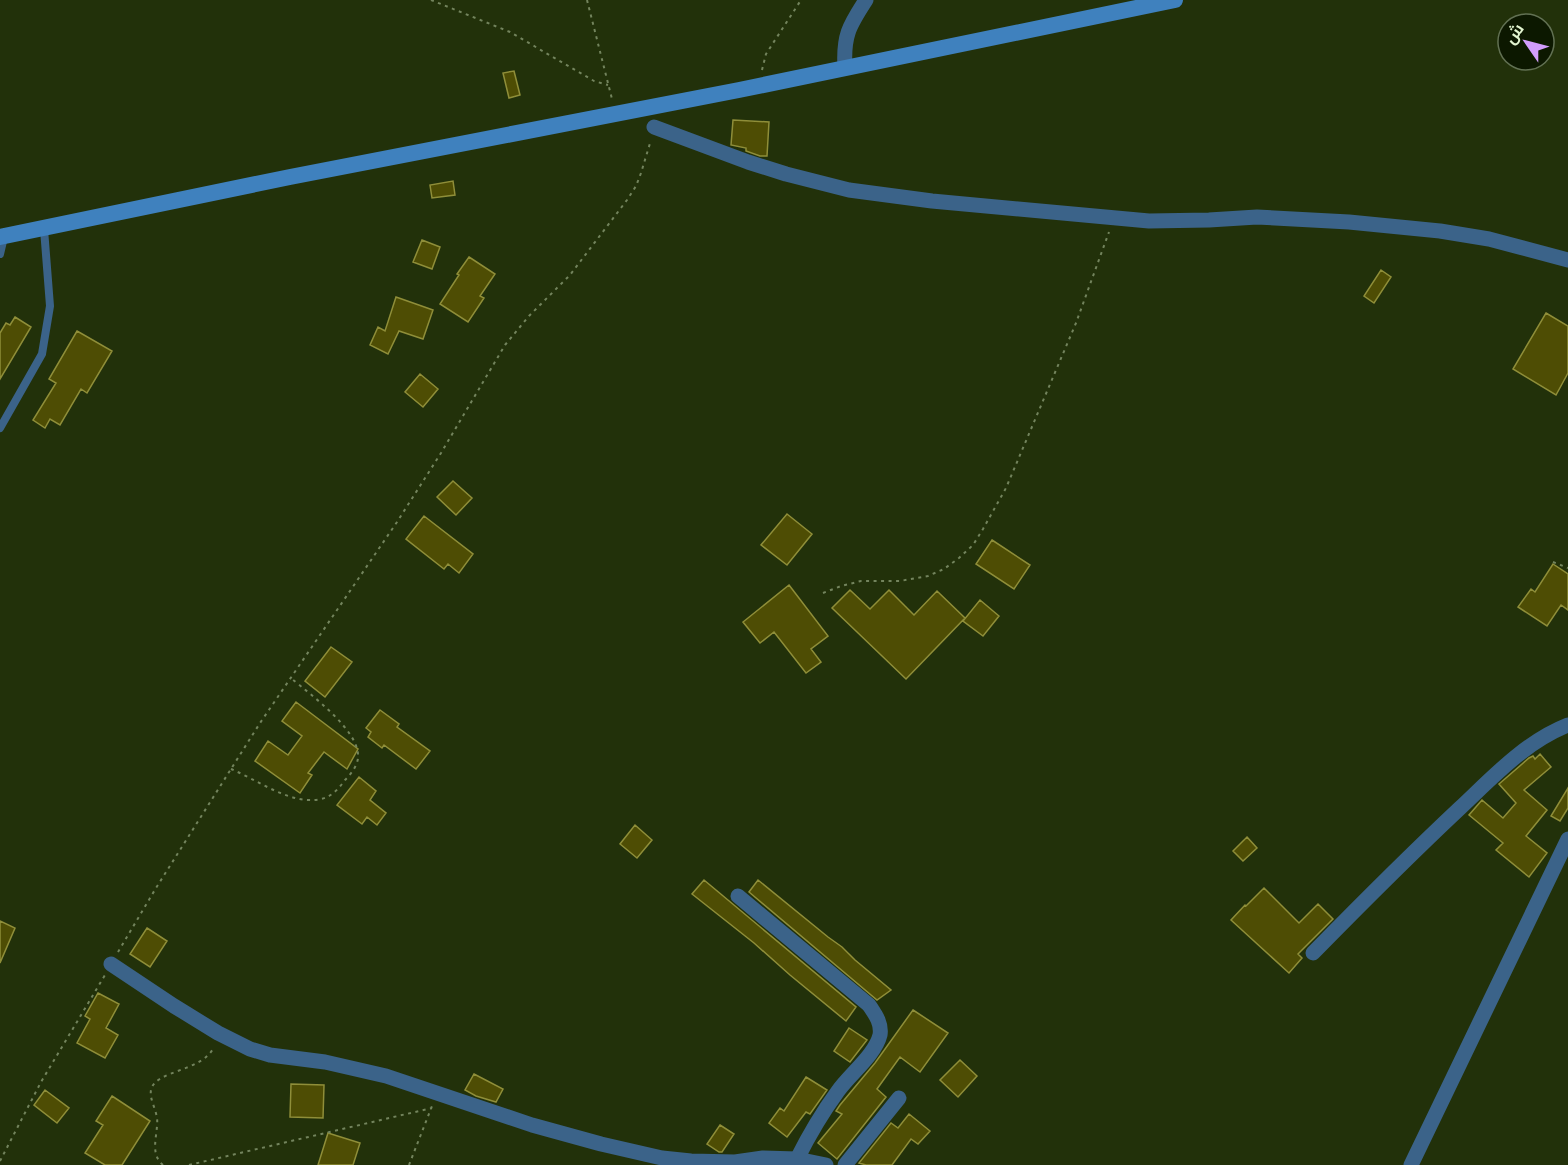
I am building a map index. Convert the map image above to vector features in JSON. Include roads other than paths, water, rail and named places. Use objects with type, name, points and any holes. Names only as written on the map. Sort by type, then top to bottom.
[{"type":"main road","points":[[2,237],[1175,0]]},
{"type":"street","points":[[845,68],[844,48],[847,34],[866,0]]},
{"type":"street","points":[[654,127],[748,162],[849,190],[932,201],[1149,221],[1257,217],[1440,231],[1489,238],[1568,260]]},
{"type":"street","points":[[1313,953],[1414,850],[1518,754],[1553,731],[1568,725]]},
{"type":"street","points":[[1411,1165],[1568,839]]},
{"type":"street","points":[[738,896],[869,1005],[878,1018],[880,1036],[871,1053],[840,1088],[817,1120],[797,1159]]},
{"type":"street","points":[[111,964],[218,1033],[250,1049],[325,1062],[386,1076],[435,1100],[662,1158],[735,1162],[763,1158],[797,1159],[826,1165]]},
{"type":"street","points":[[844,1165],[899,1098]]},
{"type":"lane","points":[[0,428],[42,354],[50,306],[44,229]]},
{"type":"lane","points":[[0,254],[2,237]]}]
